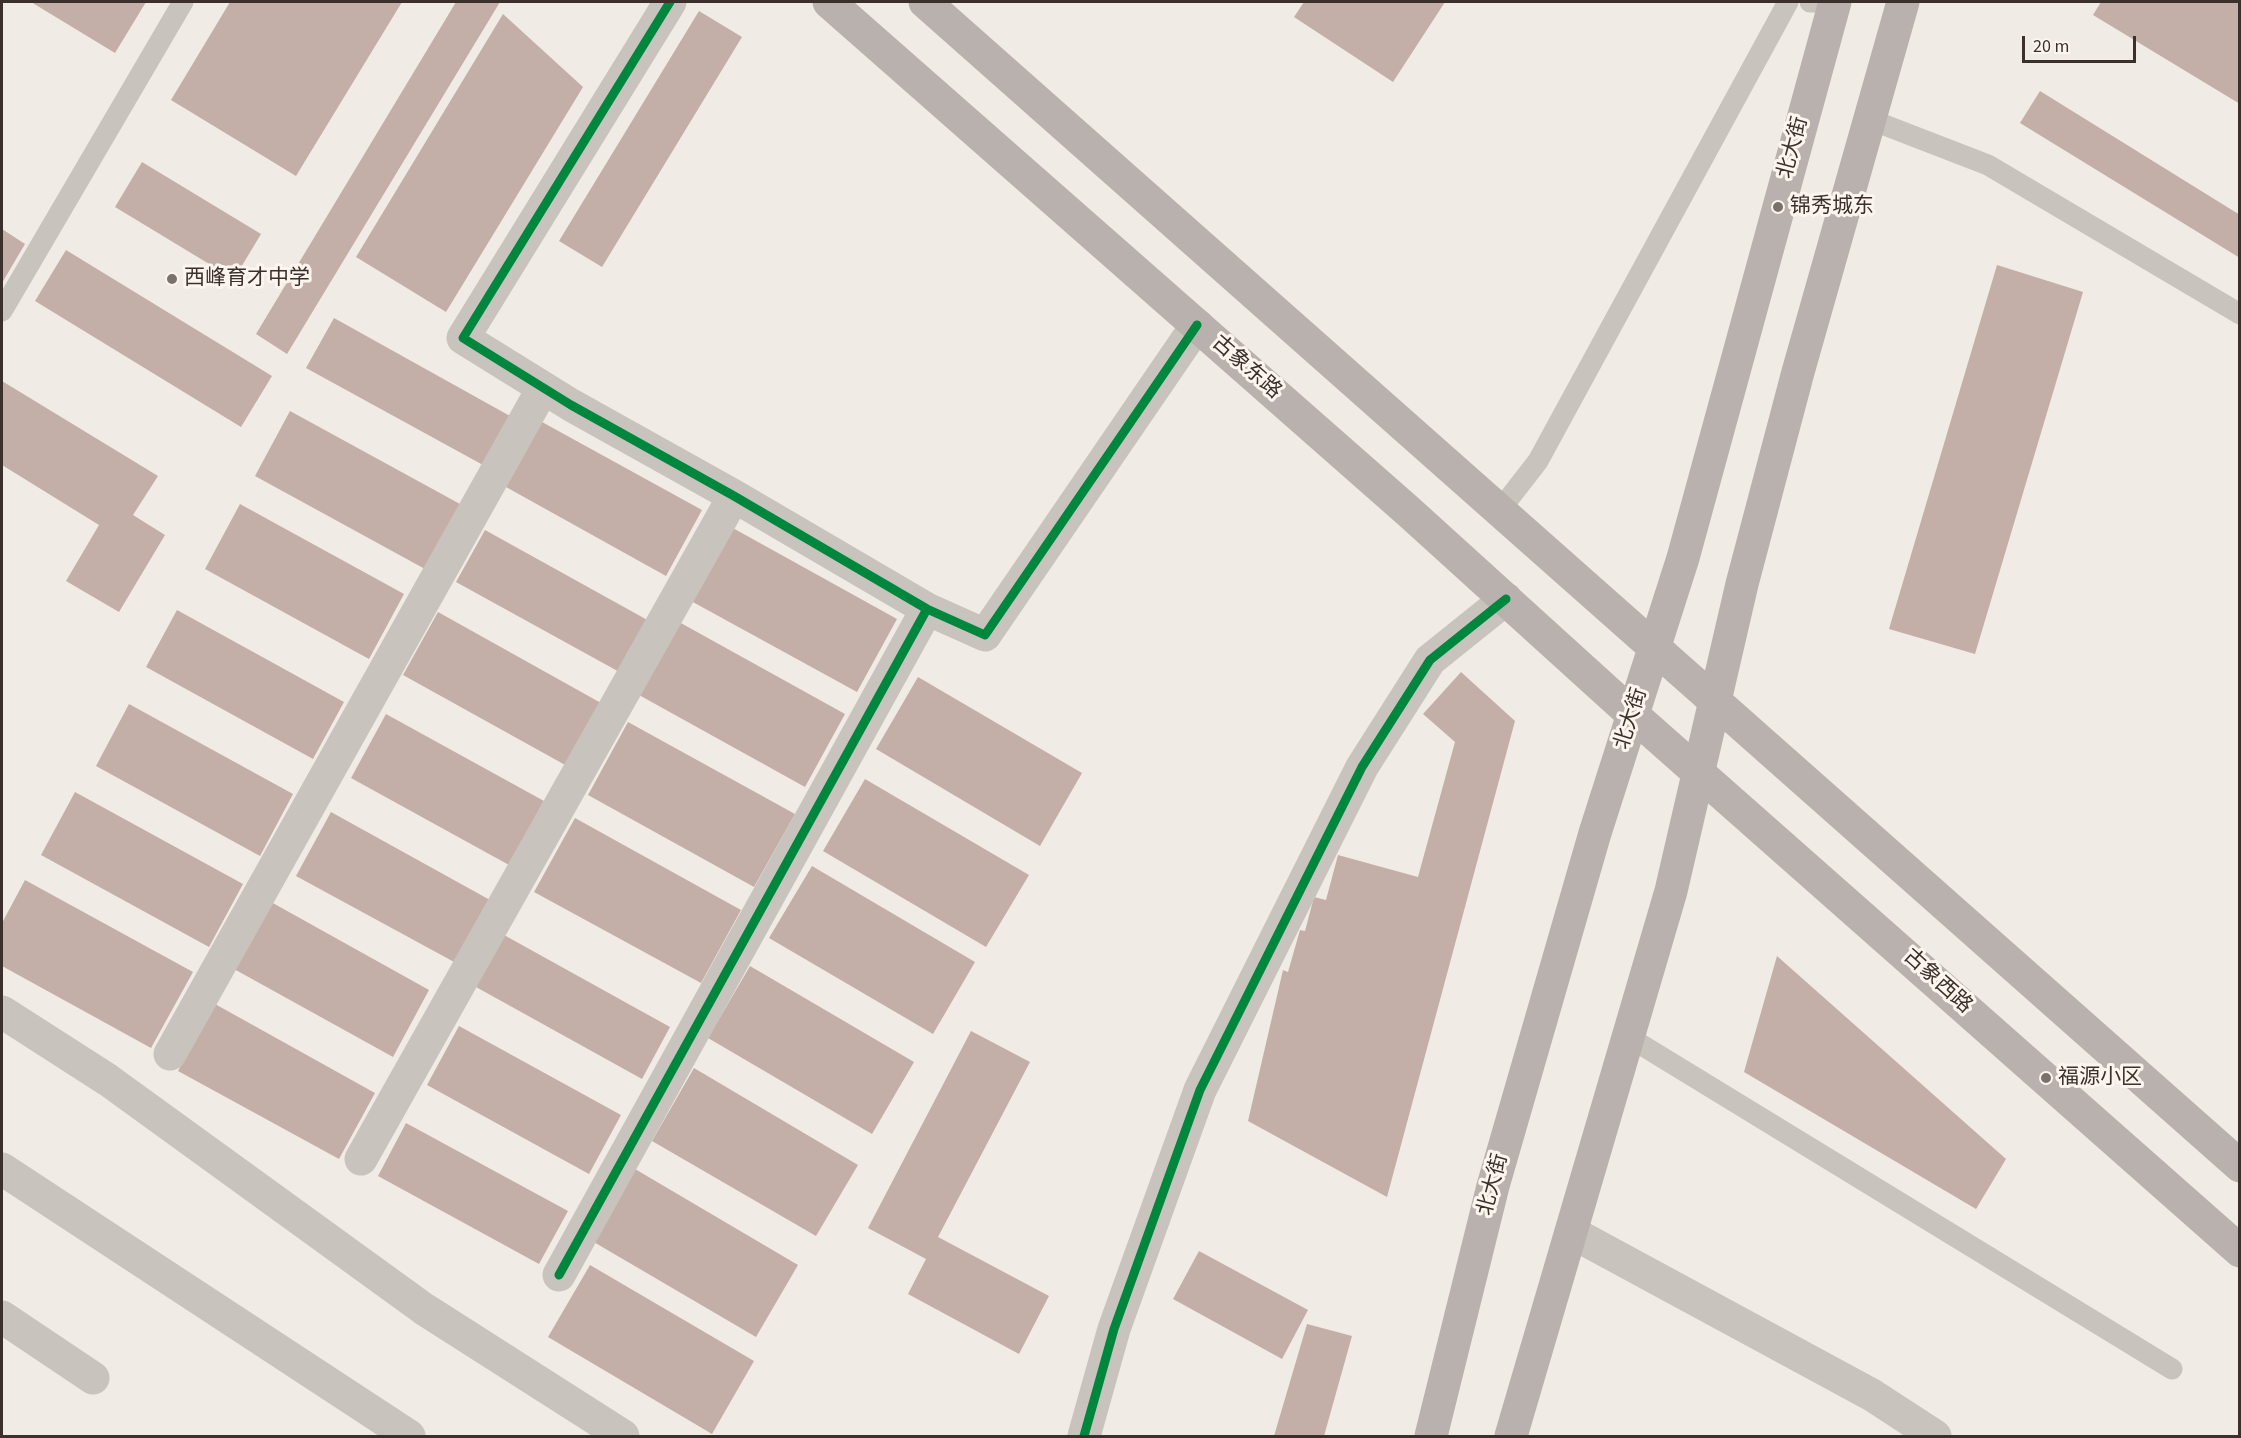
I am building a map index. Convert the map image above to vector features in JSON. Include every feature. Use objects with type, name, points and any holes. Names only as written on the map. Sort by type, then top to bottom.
[{"type":"main road","name":"古象东路","points":[[829,2],[1506,599],[1633,715]]},
{"type":"main road","points":[[926,2],[2240,1166]]},
{"type":"main road","name":"北大街","points":[[1431,1437],[1493,1186],[1595,833],[1683,558],[1835,2]]},
{"type":"main road","points":[[1511,1437],[1671,891],[1713,700],[1795,383],[1903,2]]},
{"type":"main road","name":"古象西路","points":[[1633,715],[2240,1251]]},
{"type":"street","points":[[670,2],[463,338],[543,388],[927,609],[985,635],[1197,326]]},
{"type":"street","points":[[170,1054],[543,388]]},
{"type":"street","points":[[361,1159],[734,496]]},
{"type":"street","points":[[1084,1437],[1114,1329],[1200,1090],[1362,766],[1430,660],[1506,599]]},
{"type":"street","points":[[559,1275],[927,609]]},
{"type":"street","points":[[2,1012],[108,1080],[424,1309],[623,1437]]},
{"type":"street","points":[[2,1169],[409,1437]]},
{"type":"street","points":[[1572,1232],[1872,1395],[1935,1437]]},
{"type":"street","points":[[2,1317],[93,1378]]},
{"type":"lane","points":[[2,311],[183,2]]},
{"type":"lane","points":[[1500,510],[1538,461],[1788,2]]},
{"type":"lane","points":[[1810,2],[1835,2]]},
{"type":"lane","points":[[1869,118],[1988,165],[2240,314]]},
{"type":"lane","points":[[1627,1036],[2172,1369]]},
{"type":"building","points":[[31,2],[146,2],[115,53]]},
{"type":"building","points":[[230,2],[402,2],[296,176],[171,100]]},
{"type":"building","points":[[456,2],[500,2],[287,354],[256,334]]},
{"type":"building","points":[[1304,2],[1445,2],[1393,82],[1294,17]]},
{"type":"building","points":[[2101,2],[2240,2],[2240,104],[2093,15]]},
{"type":"building","points":[[699,11],[742,37],[602,267],[559,241]]},
{"type":"building","points":[[503,14],[583,87],[446,312],[356,257]]},
{"type":"building","points":[[2040,91],[2240,215],[2240,258],[2020,123]]},
{"type":"building","points":[[142,162],[261,234],[234,279],[115,207]]},
{"type":"building","points":[[2,229],[25,244],[2,283]]},
{"type":"building","points":[[66,250],[272,376],[241,427],[35,301]]},
{"type":"building","points":[[1997,265],[2083,292],[1975,654],[1889,629]]},
{"type":"building","points":[[334,318],[510,416],[483,465],[306,368]]},
{"type":"building","points":[[2,381],[158,476],[133,515],[165,535],[119,612],[66,581],[99,525],[2,465]]},
{"type":"building","points":[[290,411],[460,504],[425,569],[255,476]]},
{"type":"building","points":[[542,422],[702,510],[666,576],[506,487]]},
{"type":"building","points":[[240,504],[404,594],[369,659],[205,569]]},
{"type":"building","points":[[731,527],[897,619],[857,692],[691,601]]},
{"type":"building","points":[[485,530],[651,622],[623,674],[456,582]]},
{"type":"building","points":[[177,610],[344,702],[313,759],[146,667]]},
{"type":"building","points":[[438,612],[601,703],[567,766],[403,675]]},
{"type":"building","points":[[679,622],[845,714],[805,787],[639,695]]},
{"type":"building","points":[[1461,672],[1515,721],[1387,1197],[1248,1121],[1283,970],[1288,972],[1300,930],[1305,931],[1314,897],[1326,900],[1338,855],[1418,877],[1455,742],[1423,714]]},
{"type":"building","points":[[918,677],[1082,773],[1040,846],[876,749]]},
{"type":"building","points":[[129,704],[293,794],[260,856],[96,766]]},
{"type":"building","points":[[386,714],[544,801],[509,865],[351,778]]},
{"type":"building","points":[[628,722],[795,814],[754,887],[588,795]]},
{"type":"building","points":[[865,779],[1029,875],[986,947],[823,851]]},
{"type":"building","points":[[75,792],[243,884],[209,947],[41,855]]},
{"type":"building","points":[[331,812],[490,900],[456,963],[296,876]]},
{"type":"building","points":[[575,818],[741,910],[701,983],[534,892]]},
{"type":"building","points":[[812,866],[975,962],[933,1034],[769,938]]},
{"type":"building","points":[[25,880],[193,972],[151,1048],[2,966],[2,923]]},
{"type":"building","points":[[271,902],[429,990],[393,1057],[234,969]]},
{"type":"building","points":[[504,935],[670,1027],[642,1079],[476,987]]},
{"type":"building","points":[[1777,956],[2006,1159],[1976,1209],[1744,1072]]},
{"type":"building","points":[[750,966],[914,1062],[872,1134],[708,1038]]},
{"type":"building","points":[[215,1004],[375,1093],[339,1159],[178,1071]]},
{"type":"building","points":[[459,1026],[621,1115],[589,1174],[427,1085]]},
{"type":"building","points":[[971,1031],[1030,1062],[938,1237],[1049,1296],[1019,1354],[908,1294],[926,1259],[868,1228]]},
{"type":"building","points":[[694,1068],[858,1165],[816,1236],[652,1141]]},
{"type":"building","points":[[406,1123],[568,1211],[539,1264],[378,1176]]},
{"type":"building","points":[[635,1169],[798,1265],[756,1337],[592,1241]]},
{"type":"building","points":[[1199,1251],[1308,1310],[1282,1359],[1173,1299]]},
{"type":"building","points":[[590,1265],[754,1361],[712,1434],[548,1337]]},
{"type":"building","points":[[1307,1324],[1352,1336],[1324,1436],[1274,1436]]},
{"type":"cycle path","points":[[670,2],[463,338],[571,405],[734,496],[927,609]]},
{"type":"cycle path","points":[[559,1275],[927,609],[985,635],[1197,325]]},
{"type":"cycle path","points":[[1084,1436],[1114,1329],[1200,1090],[1362,767],[1430,660],[1506,599]]},
{"type":"place","name":"锦秀城东","points":[[1778,207]]},
{"type":"place","name":"西峰育才中学","points":[[172,279]]},
{"type":"place","name":"福源小区","points":[[2046,1078]]}]
